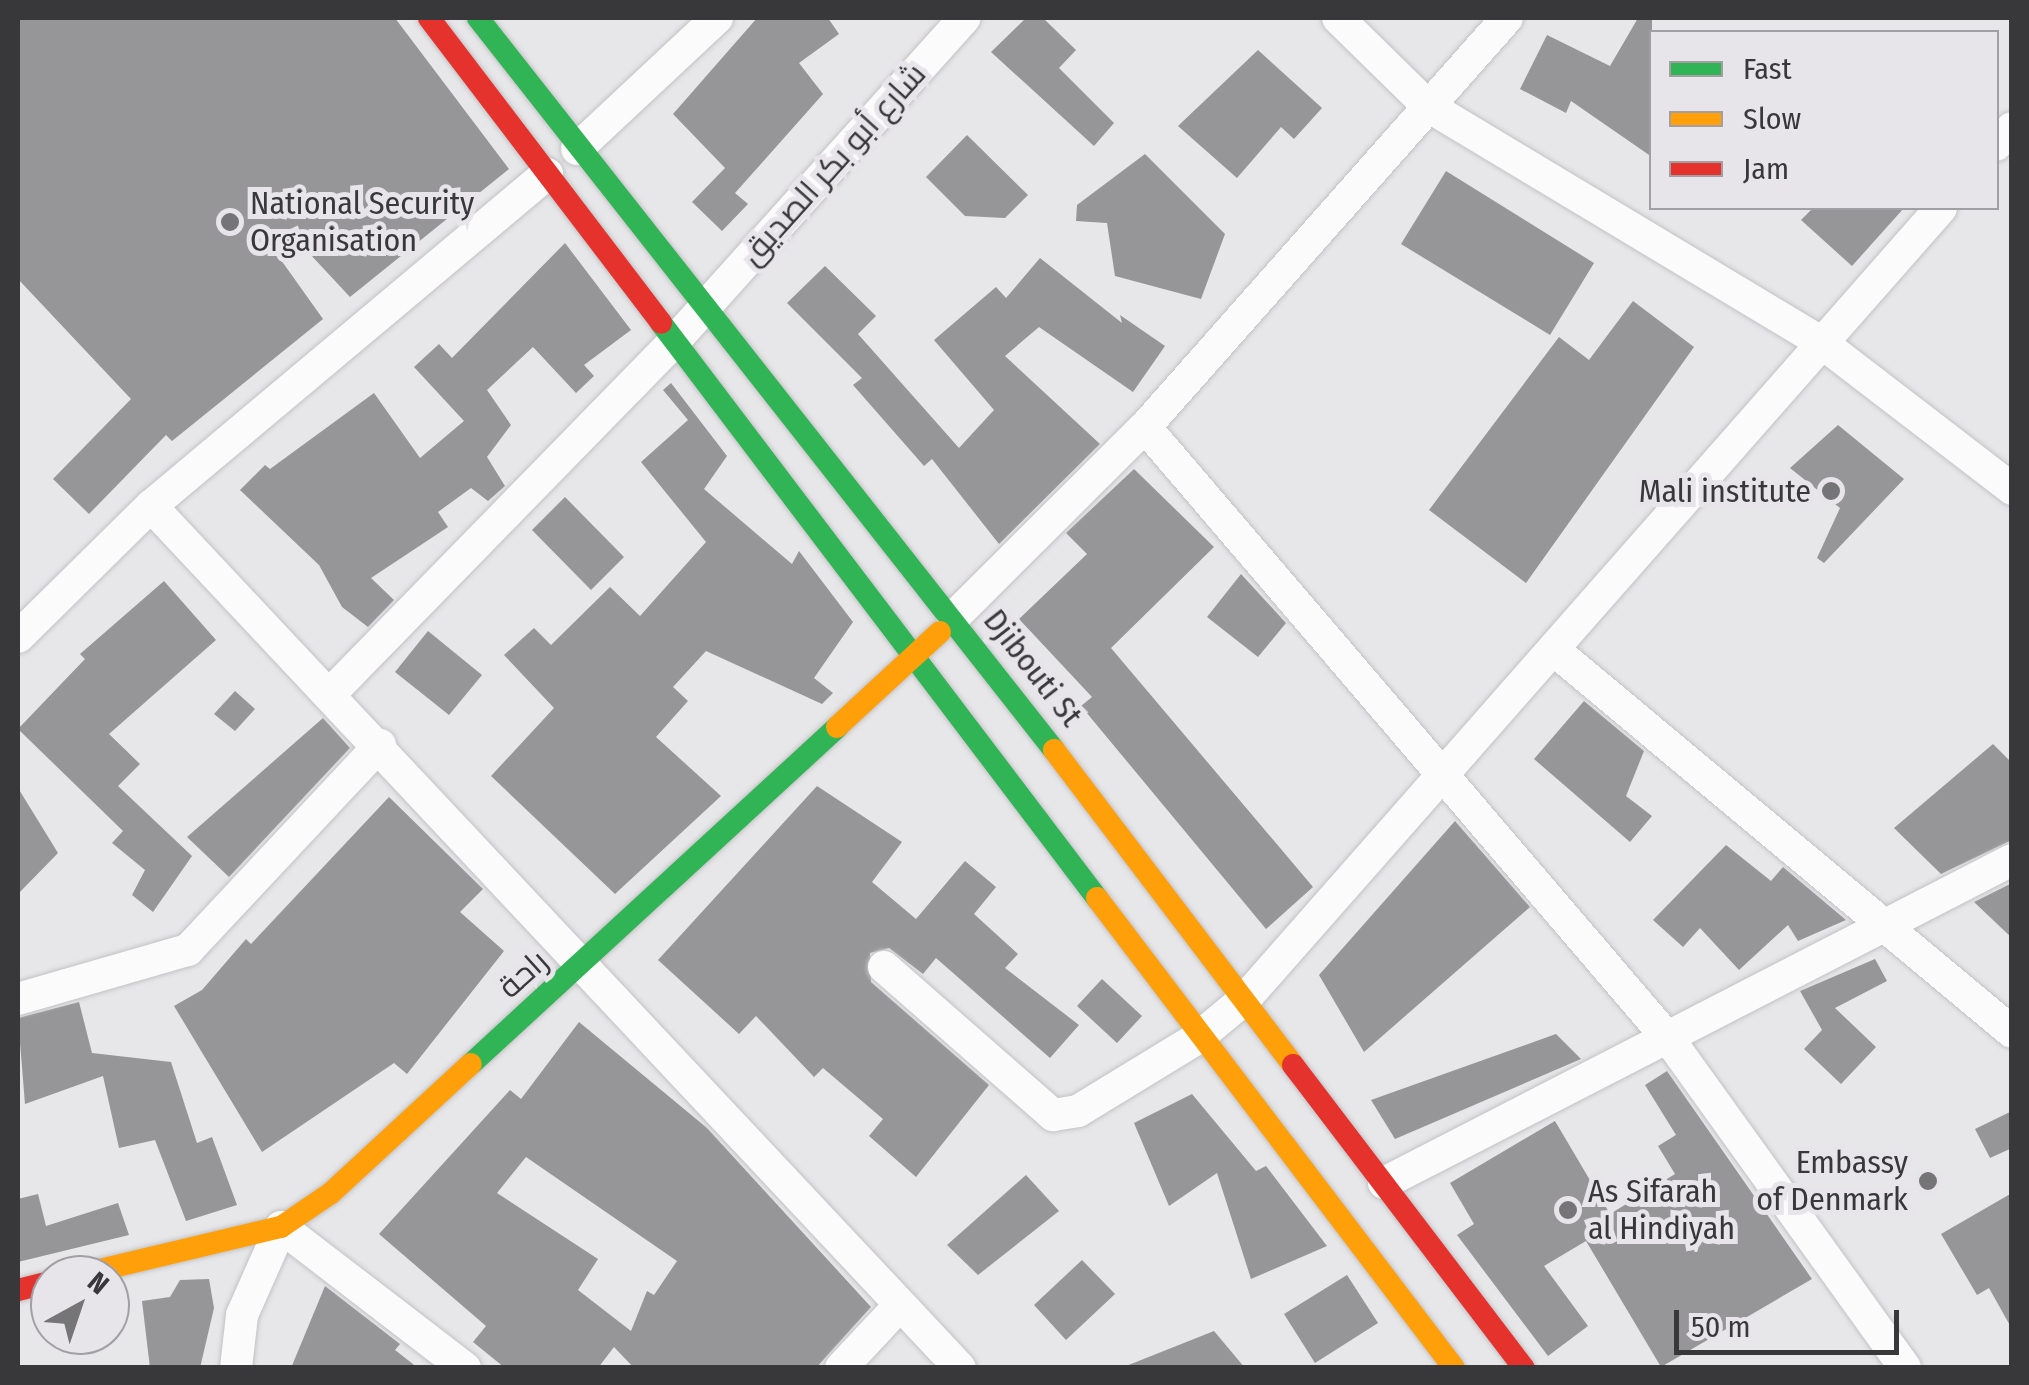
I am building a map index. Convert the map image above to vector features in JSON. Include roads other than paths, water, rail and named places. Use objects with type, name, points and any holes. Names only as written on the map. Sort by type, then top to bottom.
[{"type":"street","points":[[429,18],[672,344],[918,654],[1199,1038],[1454,1368]]},
{"type":"street","name":"Djibouti St","points":[[478,18],[700,310],[953,618],[1524,1368]]},
{"type":"street","points":[[578,150],[717,18]]},
{"type":"street","name":"شارع أبو بكر الصديق","points":[[332,692],[672,344],[965,18]]},
{"type":"street","points":[[1338,18],[1428,106],[1822,344],[2012,489]]},
{"type":"street","points":[[953,618],[1145,427],[1507,18]]},
{"type":"street","points":[[18,637],[151,506],[547,174]]},
{"type":"street","points":[[884,967],[1053,1115],[1078,1111],[1199,1038],[1246,998],[1939,210]]},
{"type":"street","points":[[1145,427],[1446,772],[1671,1042],[1905,1368]]},
{"type":"street","points":[[151,506],[332,692],[581,965],[960,1368]]},
{"type":"street","name":"راحة","points":[[130,1263],[281,1227],[332,1193],[953,618]]},
{"type":"street","points":[[1554,650],[1884,932],[2012,1032]]},
{"type":"street","points":[[18,999],[188,950],[380,745]]},
{"type":"street","points":[[1384,1182],[1671,1042],[1884,932],[2012,860]]},
{"type":"street","points":[[236,1368],[242,1315],[281,1227],[466,1368]]},
{"type":"street","points":[[841,1368],[899,1306]]},
{"type":"place","name":"National Security Organisation","points":[[230,222]]},
{"type":"place","name":"Mali institute","points":[[1831,491]]},
{"type":"place","name":"Embassy of Denmark","points":[[1928,1181]]},
{"type":"place","name":"As Sifarah al Hindiyah","points":[[1568,1210]]}]
